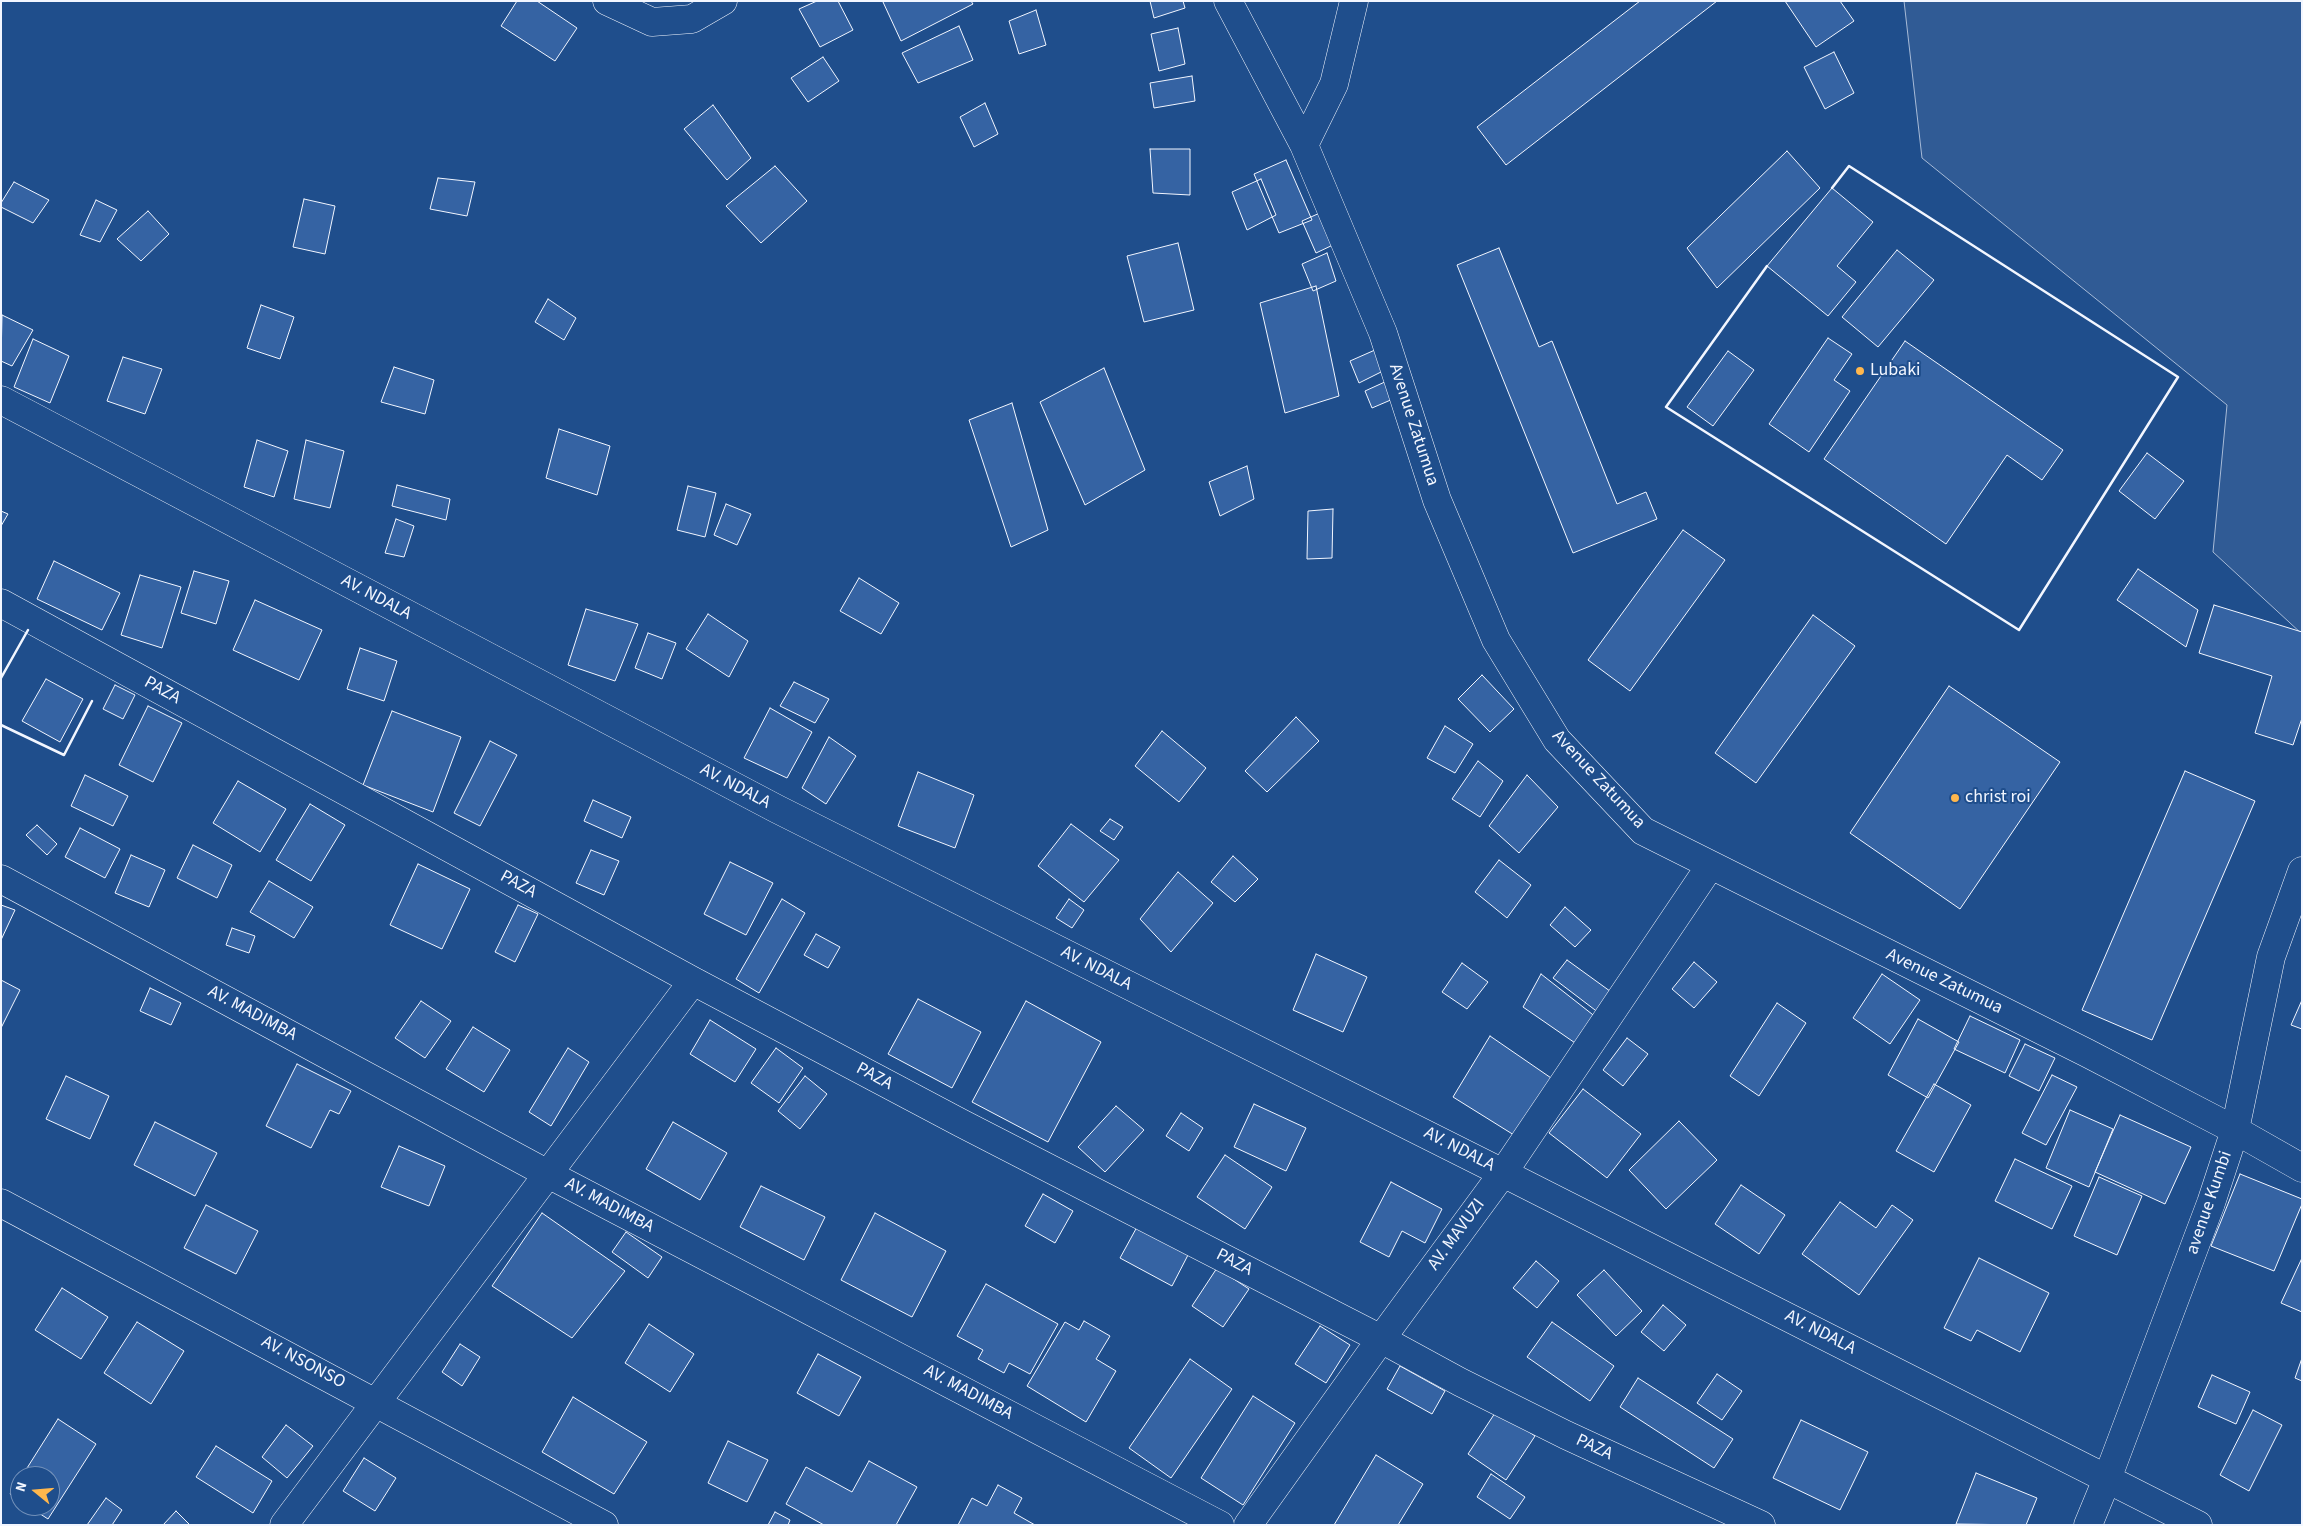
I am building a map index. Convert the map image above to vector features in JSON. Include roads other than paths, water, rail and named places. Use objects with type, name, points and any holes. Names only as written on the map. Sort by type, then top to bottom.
[{"type":"street","points":[[608,1],[652,22],[692,19],[724,1]]},
{"type":"street","name":"Avenue Zatumua","points":[[1228,1],[1304,145],[1384,333],[1437,500],[1496,640],[1557,740],[1643,831],[2086,1053],[2235,1130],[2302,1168]]},
{"type":"street","points":[[1304,145],[1334,84],[1354,1]]},
{"type":"street","name":"AV. NDALA","points":[[1,400],[777,810],[1504,1172],[2198,1525]]},
{"type":"street","name":"PAZA","points":[[5,613],[961,1123],[1381,1339],[1486,1396],[1761,1525]]},
{"type":"street","name":"AV. MAVUZI","points":[[1248,1525],[1381,1339],[1504,1172],[1710,866]]},
{"type":"street","name":"avenue Kumbi","points":[[2088,1525],[2211,1203],[2235,1130],[2271,957],[2302,872]]},
{"type":"street","name":"AV. MADIMBA","points":[[1,879],[548,1174],[1220,1525]]},
{"type":"street","points":[[284,1525],[693,980]]},
{"type":"street","name":"AV. NSONSO","points":[[1,1203],[604,1525]]},
{"type":"place","name":"Lubaki","points":[[1860,371]]},
{"type":"place","name":"christ roi","points":[[1955,798]]}]
